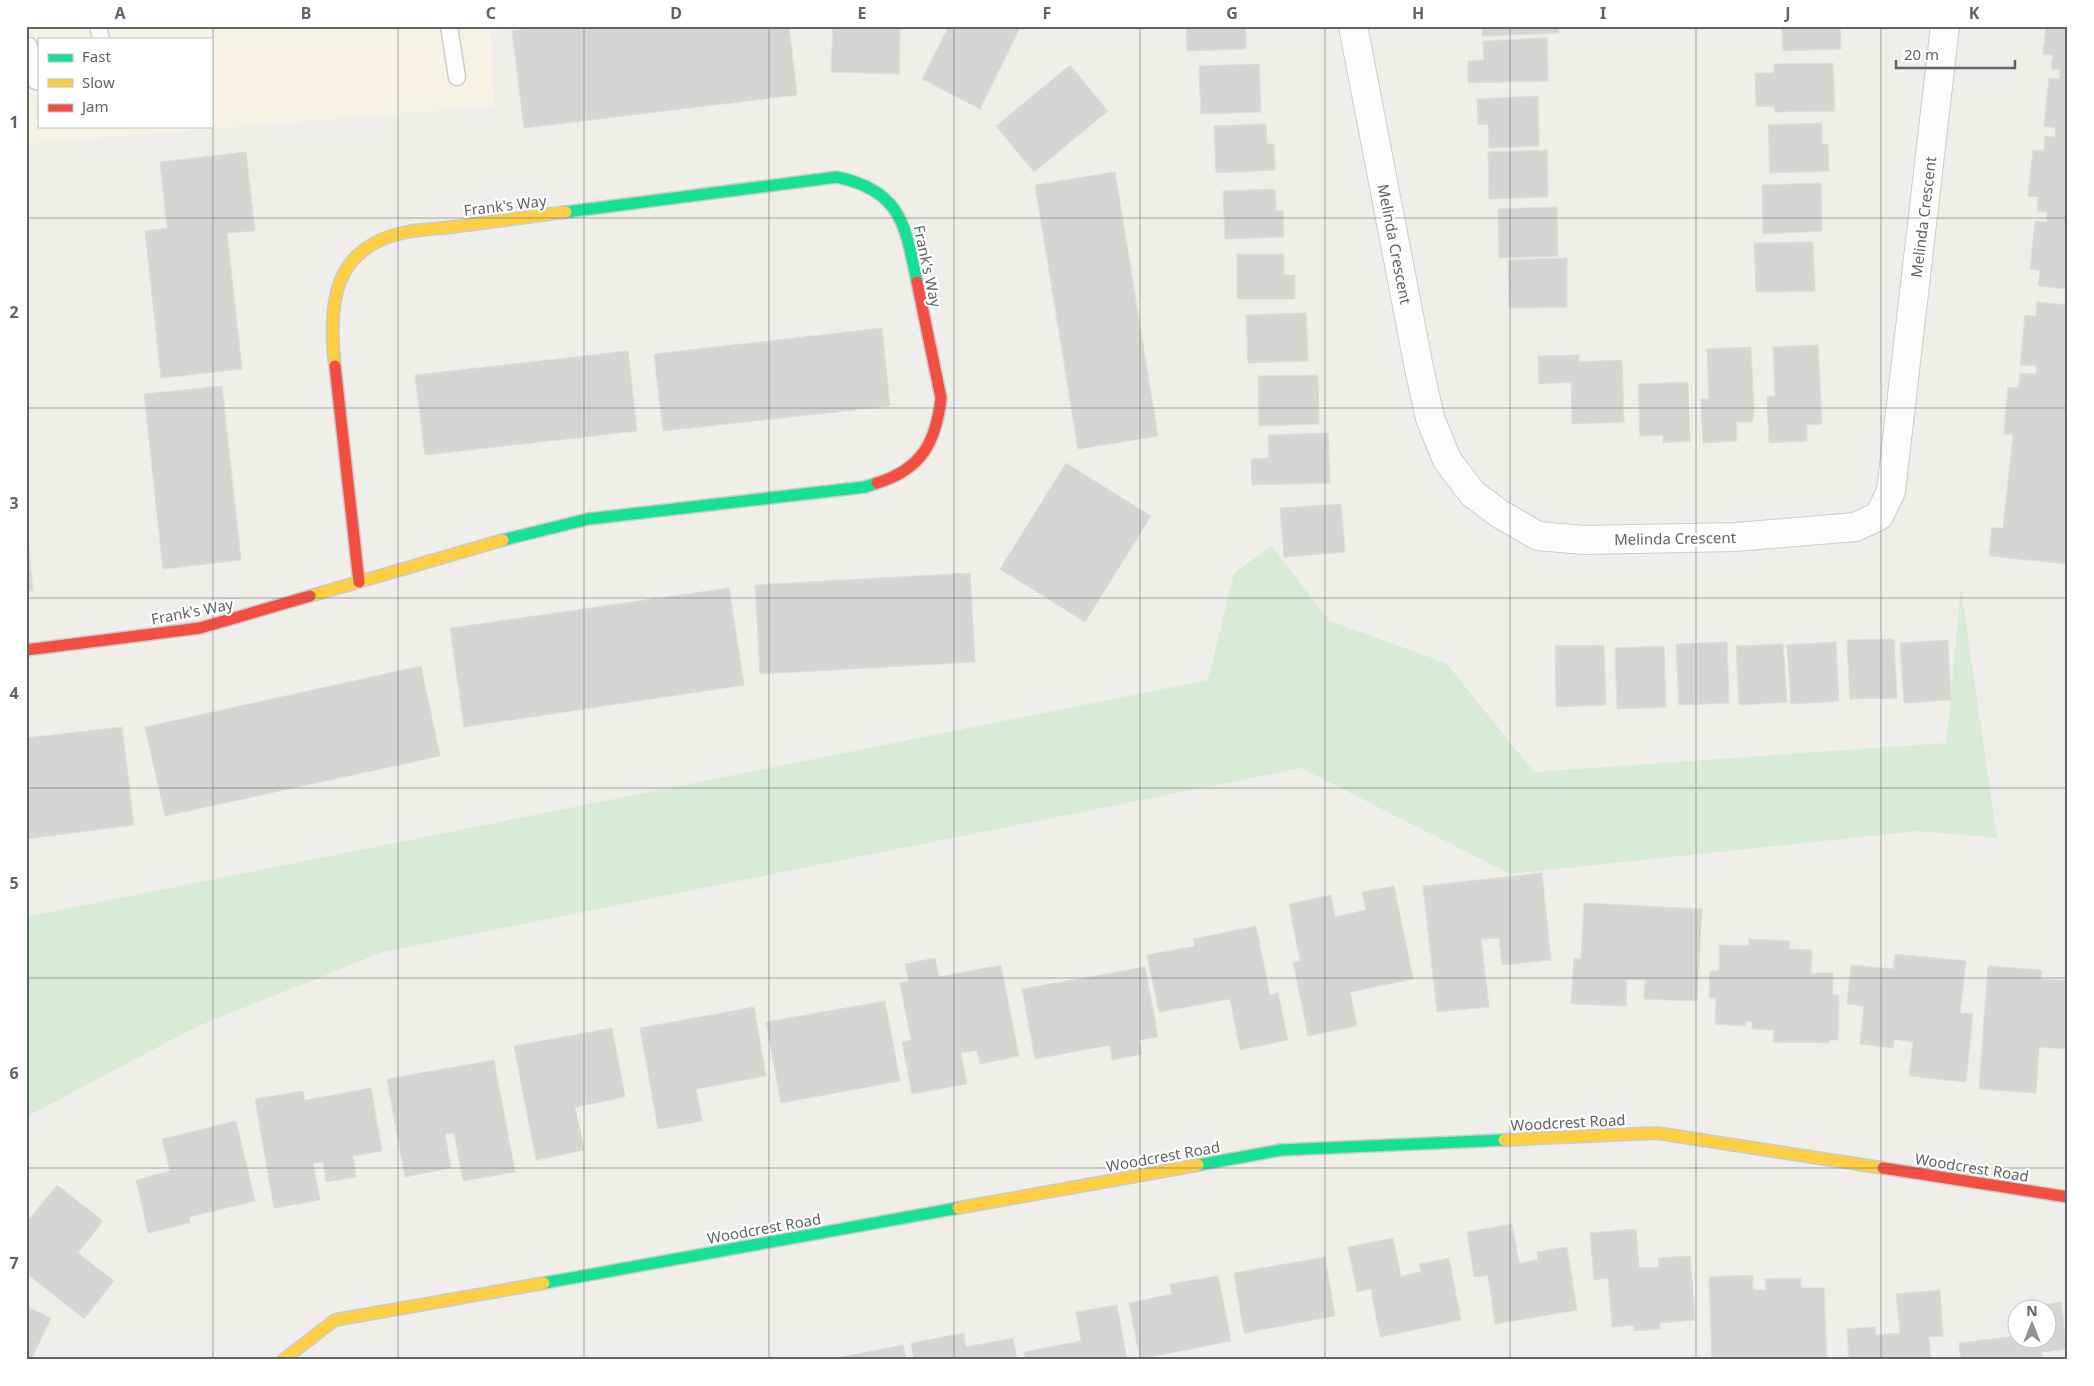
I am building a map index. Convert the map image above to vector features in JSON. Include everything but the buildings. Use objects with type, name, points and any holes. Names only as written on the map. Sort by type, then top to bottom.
[{"type":"street","name":"Melinda Crescent","points":[[1353,26],[1419,368],[1430,418],[1447,460],[1473,494],[1500,514],[1538,536],[1584,540],[1736,537],[1855,527],[1879,516],[1890,491],[1945,26]]},
{"type":"street","name":"Frank's Way","points":[[26,650],[200,628],[359,582],[501,540],[588,519],[865,486],[889,481],[908,470],[923,457],[933,442],[940,420],[941,398],[905,227],[899,211],[873,189],[856,180],[837,178],[411,232],[378,240],[358,256],[340,276],[331,303],[331,329],[359,582]]},
{"type":"street","name":"Woodcrest Road","points":[[283,1360],[335,1320],[1281,1150],[1657,1133],[2068,1197]]},
{"type":"lane","points":[[449,26],[457,77]]},
{"type":"lane","points":[[29,46],[34,82]]},
{"type":"shaded area","points":[[26,26],[490,26],[494,106],[26,144]]},
{"type":"green space","points":[[1271,546],[1330,621],[1446,663],[1534,772],[1946,743],[1961,588],[1997,838],[1918,831],[1510,874],[1301,768],[383,952],[196,1027],[26,1117],[26,917],[1208,680],[1234,573]]},
{"type":"traffic: fast","points":[[566,212],[837,177],[859,183],[875,191],[888,201],[904,227],[917,282]]},
{"type":"traffic: fast","points":[[503,540],[588,519],[865,487],[877,483]]},
{"type":"traffic: fast","points":[[1198,1165],[1281,1150],[1504,1140]]},
{"type":"traffic: fast","points":[[544,1283],[958,1208]]},
{"type":"traffic: slow","points":[[335,366],[333,344],[335,302],[340,283],[348,266],[361,252],[379,241],[403,233],[566,212]]},
{"type":"traffic: slow","points":[[310,596],[503,540]]},
{"type":"traffic: slow","points":[[1504,1140],[1657,1133],[1883,1168]]},
{"type":"traffic: slow","points":[[958,1208],[1198,1165]]},
{"type":"traffic: slow","points":[[283,1360],[335,1320],[544,1283]]},
{"type":"traffic: jam","points":[[877,483],[892,477],[916,462],[930,441],[939,414],[941,398],[917,282]]},
{"type":"traffic: jam","points":[[335,366],[359,582]]},
{"type":"traffic: jam","points":[[26,650],[200,628],[310,596]]},
{"type":"traffic: jam","points":[[1883,1168],[2068,1197]]}]
